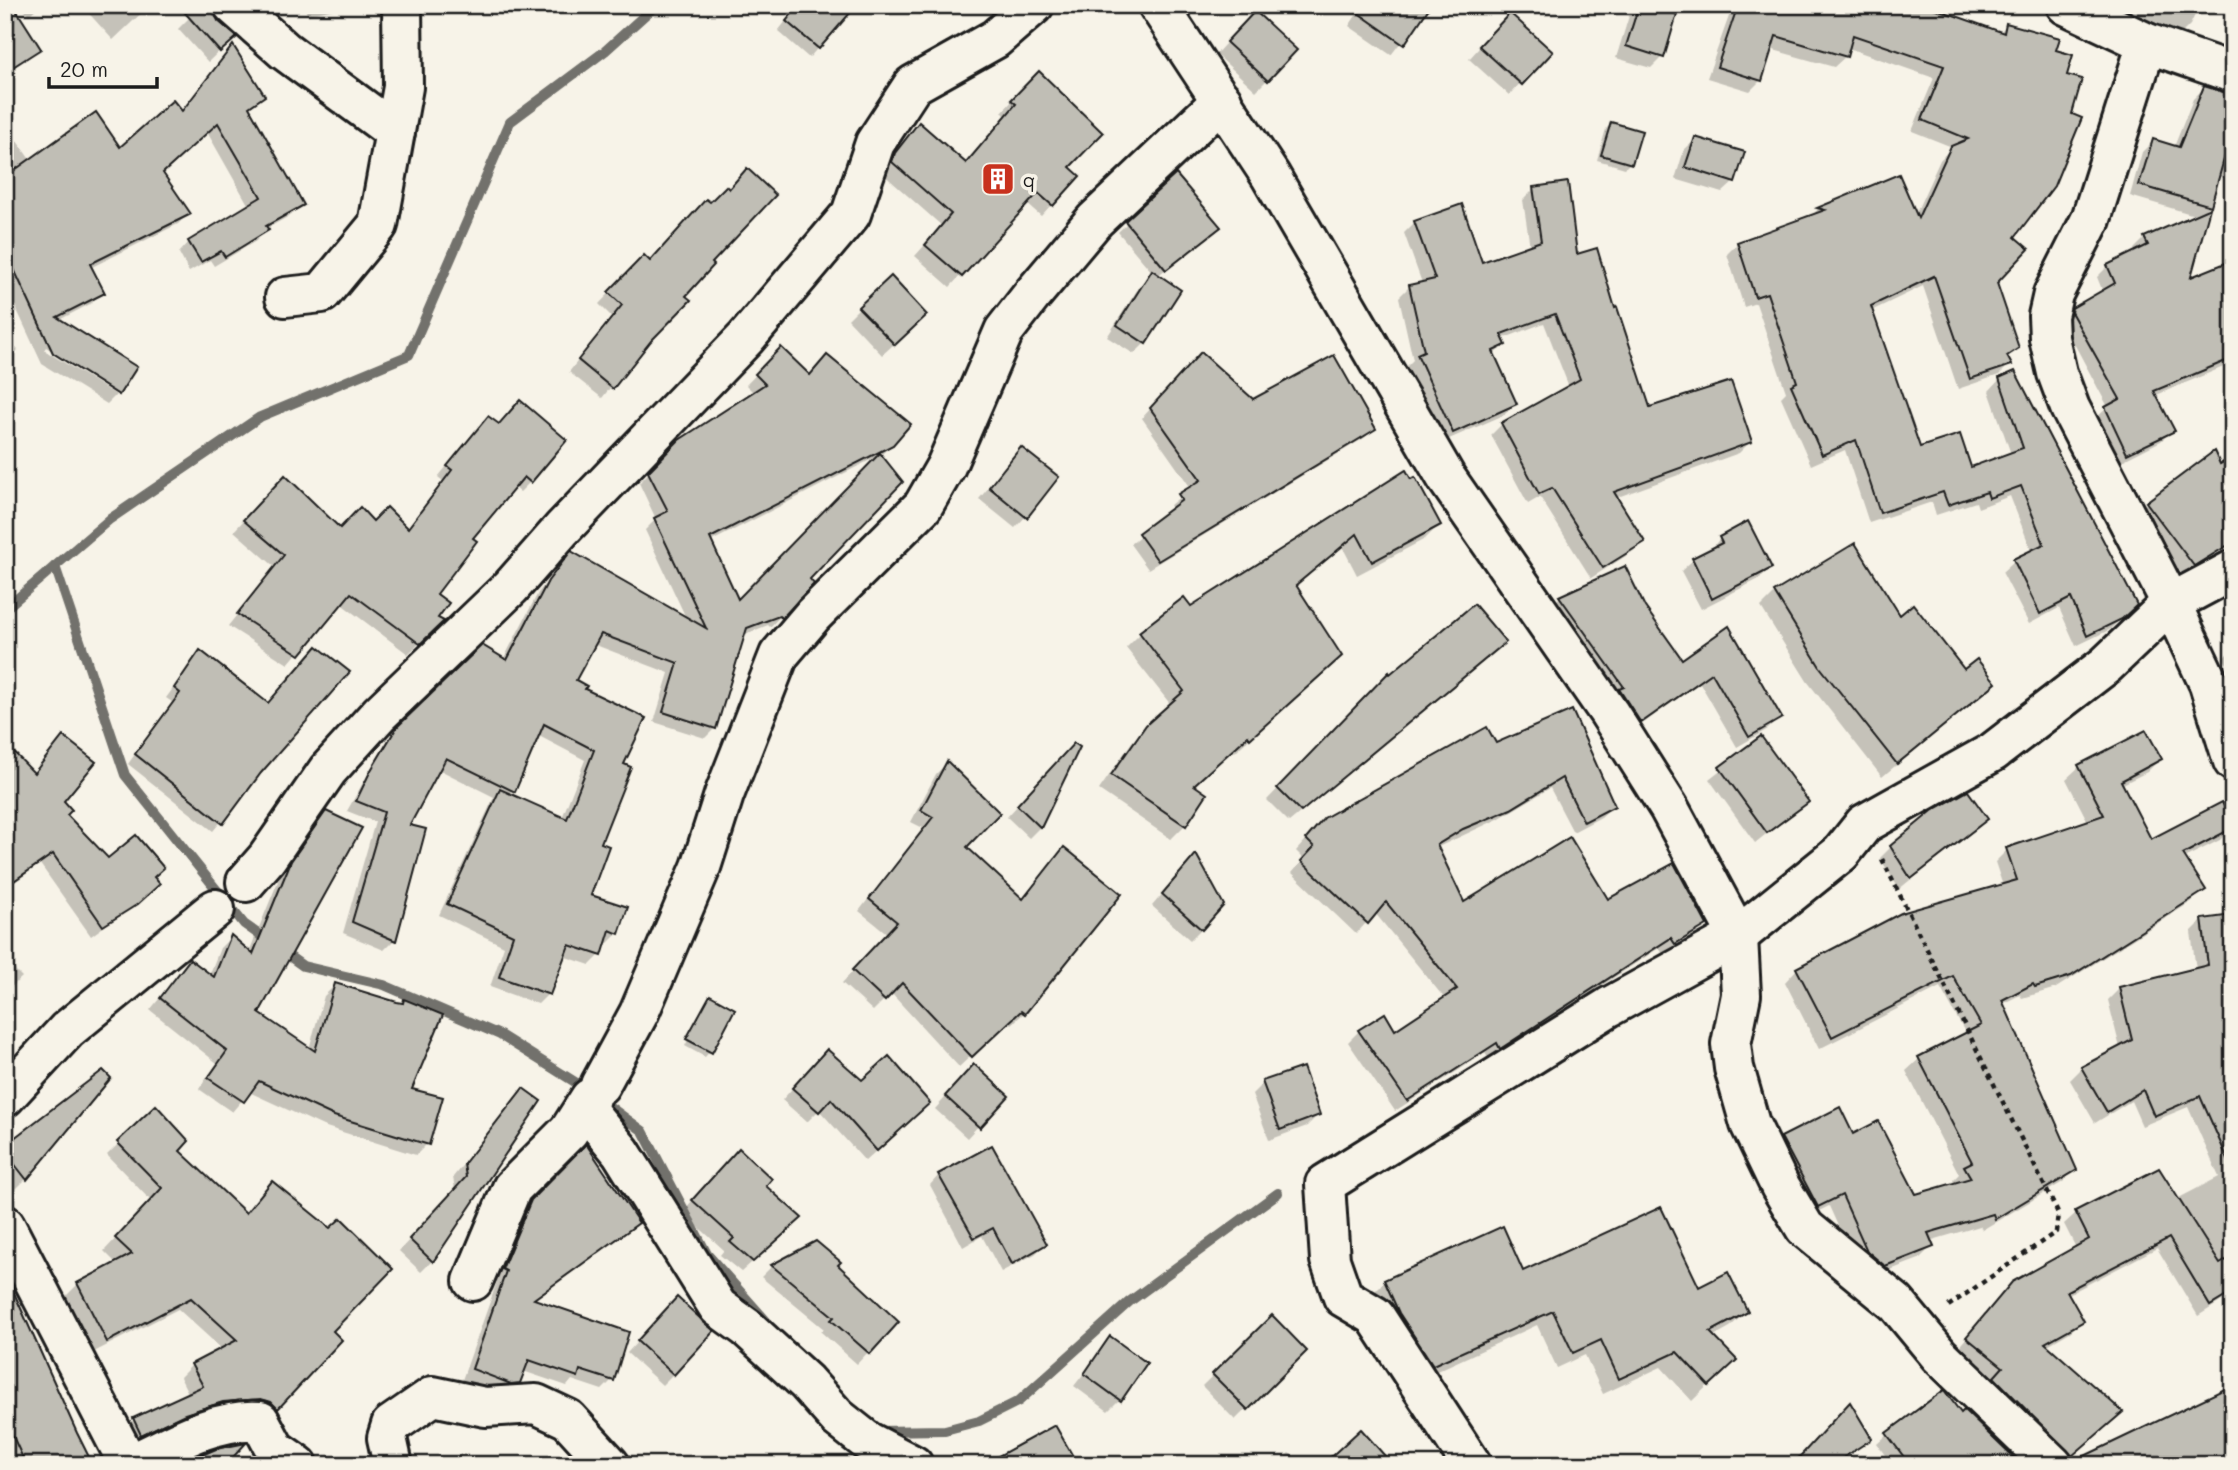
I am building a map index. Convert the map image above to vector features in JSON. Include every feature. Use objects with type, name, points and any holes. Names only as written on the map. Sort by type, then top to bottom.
[{"type":"street","points":[[233,5],[285,51],[395,132]]},
{"type":"street","points":[[285,297],[322,293],[378,225],[403,87],[402,5]]},
{"type":"street","points":[[246,882],[267,858],[328,771],[380,713],[511,587],[562,529],[746,338],[851,214],[875,143],[913,85],[995,39],[1034,5]]},
{"type":"street","points":[[1158,5],[1222,100],[1297,221],[1447,479],[1609,713],[1669,808],[1738,936],[1741,995],[1731,1044],[1734,1068],[1750,1124],[1805,1228],[1896,1303],[1938,1355],[2053,1465]]},
{"type":"street","points":[[2066,5],[2147,43],[2229,63]]},
{"type":"street","points":[[2147,43],[2091,219],[2053,294],[2049,338],[2057,373],[2070,408],[2171,603],[2209,684],[2233,761]]},
{"type":"street","points":[[473,1281],[512,1188],[569,1131],[592,1097],[639,1013],[701,867],[724,795],[779,655],[813,615],[923,506],[946,466],[1004,331],[1032,295],[1095,220],[1222,100]]},
{"type":"street","points":[[1472,1465],[1375,1316],[1343,1297],[1330,1260],[1325,1184],[1609,1007],[1738,936],[1841,853],[1864,824],[1993,752],[2106,665],[2171,603],[2233,570]]},
{"type":"street","points":[[5,1097],[67,1030],[215,909]]},
{"type":"street","points":[[592,1097],[615,1142],[718,1307],[747,1328],[806,1382],[838,1419],[867,1441],[913,1465]]},
{"type":"street","points":[[5,1225],[129,1465],[197,1435],[244,1420],[260,1422],[275,1449],[298,1465]]},
{"type":"street","points":[[393,1465],[387,1438],[391,1425],[433,1396],[485,1407],[536,1404],[568,1419],[610,1465]]},
{"type":"path","points":[[1864,824],[2058,1213],[2056,1233],[1917,1328]]},
{"type":"building","points":[[5,5],[13,5],[41,49],[5,72]]},
{"type":"building","points":[[178,5],[212,5],[218,21],[237,37],[220,52]]},
{"type":"building","points":[[799,5],[857,5],[819,49],[786,21]]},
{"type":"building","points":[[1347,5],[1431,5],[1404,45]]},
{"type":"building","points":[[1639,5],[1677,14],[1664,58],[1626,46]]},
{"type":"building","points":[[1738,5],[1925,5],[2004,33],[2006,23],[2060,38],[2056,50],[2073,55],[2067,75],[2082,79],[2072,114],[2082,118],[2054,186],[2015,237],[2029,249],[1997,283],[2019,348],[2007,356],[2012,365],[1970,379],[1934,276],[1871,306],[1920,447],[1960,434],[1971,467],[2023,448],[1999,378],[2015,371],[2137,605],[2122,619],[2087,636],[2071,598],[2040,614],[2013,559],[2044,544],[2021,486],[1989,498],[1987,492],[1948,505],[1943,492],[1880,513],[1856,440],[1822,455],[1791,385],[1797,382],[1767,293],[1755,297],[1737,242],[1825,210],[1817,208],[1899,174],[1918,218],[1951,146],[1968,139],[1922,120],[1944,66],[1853,35],[1847,57],[1776,36],[1762,81],[1717,67]]},
{"type":"building","points":[[1255,11],[1297,50],[1268,81],[1226,42]]},
{"type":"building","points":[[1510,13],[1553,52],[1522,85],[1479,46]]},
{"type":"building","points":[[233,45],[265,96],[249,107],[304,205],[266,226],[269,230],[225,257],[221,251],[201,262],[188,241],[261,197],[218,123],[163,173],[191,214],[90,264],[105,293],[57,317],[137,367],[119,395],[53,353],[5,250],[5,177],[96,112],[120,147],[173,100],[182,111]]},
{"type":"building","points":[[1039,71],[1103,133],[1070,167],[1080,176],[1053,206],[1038,193],[962,277],[925,245],[951,214],[892,162],[895,153],[919,122],[966,163],[1016,104],[1011,100]]},
{"type":"building","points":[[2204,86],[2233,95],[2233,154],[2226,152],[2211,206],[2139,185],[2153,139],[2179,147]]},
{"type":"building","points":[[1611,122],[1642,131],[1632,164],[1601,155]]},
{"type":"building","points":[[1695,137],[1745,152],[1735,183],[1685,167]]},
{"type":"building","points":[[747,168],[776,195],[712,263],[714,265],[686,296],[691,300],[651,341],[613,389],[578,360],[622,305],[608,292],[644,255],[650,261],[706,199],[710,202],[726,186],[729,189]]},
{"type":"building","points":[[1176,174],[1221,227],[1166,270],[1125,221]]},
{"type":"building","points":[[1568,182],[1577,254],[1597,248],[1650,407],[1731,381],[1752,442],[1614,492],[1645,542],[1603,568],[1552,488],[1539,494],[1501,423],[1580,379],[1555,314],[1501,334],[1506,345],[1493,351],[1517,404],[1453,433],[1417,354],[1424,351],[1409,285],[1435,279],[1414,221],[1462,204],[1482,262],[1541,241],[1533,187]]},
{"type":"building","points":[[2210,208],[2191,277],[2233,260],[2233,358],[2154,391],[2175,431],[2127,454],[2105,407],[2120,399],[2071,312],[2072,308],[2115,283],[2107,265],[2148,245],[2144,237]]},
{"type":"building","points":[[1152,270],[1181,290],[1146,344],[1117,325]]},
{"type":"building","points":[[891,276],[927,315],[895,345],[858,307]]},
{"type":"building","points":[[781,347],[810,375],[827,355],[911,424],[893,445],[710,538],[738,599],[880,453],[903,482],[810,579],[814,584],[782,618],[779,616],[747,628],[716,729],[663,712],[678,663],[601,634],[576,680],[587,686],[585,689],[646,718],[624,764],[631,767],[601,843],[609,846],[591,895],[628,907],[619,934],[610,930],[602,956],[569,945],[550,995],[499,977],[513,935],[447,904],[500,789],[567,819],[594,750],[544,724],[515,792],[446,758],[410,825],[426,829],[396,941],[352,922],[384,812],[356,801],[371,770],[397,727],[482,645],[507,660],[548,581],[571,551],[706,628],[654,518],[668,511],[648,472],[679,440],[765,384],[755,374]]},
{"type":"building","points":[[1201,352],[1253,399],[1334,355],[1376,429],[1158,561],[1138,533],[1182,500],[1178,494],[1201,480],[1150,408]]},
{"type":"building","points":[[520,400],[567,440],[531,483],[524,477],[473,538],[477,541],[437,594],[449,603],[438,618],[444,621],[420,644],[351,593],[300,655],[237,614],[284,555],[243,520],[285,475],[340,528],[360,507],[373,521],[387,507],[408,528],[452,470],[447,466],[488,416],[499,424]]},
{"type":"building","points":[[1021,447],[1059,477],[1027,518],[989,487]]},
{"type":"building","points":[[2214,451],[2220,464],[2233,457],[2233,542],[2194,566],[2146,502]]},
{"type":"building","points":[[1406,470],[1411,479],[1415,477],[1441,525],[1372,562],[1357,534],[1296,585],[1342,656],[1250,739],[1248,736],[1194,785],[1207,794],[1186,826],[1111,775],[1146,725],[1184,691],[1139,632],[1184,597],[1191,606]]},
{"type":"building","points":[[1748,521],[1772,568],[1712,599],[1692,558],[1722,543],[1719,537]]},
{"type":"building","points":[[1855,543],[1900,615],[1913,604],[1964,669],[1977,659],[1996,683],[1897,764],[1820,667],[1774,592]]},
{"type":"building","points":[[1625,566],[1645,607],[1682,659],[1729,626],[1782,718],[1749,737],[1712,673],[1641,723],[1619,689],[1624,687],[1559,596]]},
{"type":"building","points":[[1474,604],[1506,642],[1301,812],[1277,788],[1389,672],[1390,674]]},
{"type":"building","points":[[317,646],[350,672],[261,773],[223,824],[135,754],[180,693],[174,688],[200,650],[268,703]]},
{"type":"building","points":[[1572,710],[1615,806],[1584,822],[1562,778],[1511,809],[1463,829],[1437,845],[1464,902],[1570,837],[1608,899],[1674,863],[1707,925],[1675,944],[1671,938],[1500,1049],[1497,1043],[1407,1101],[1358,1030],[1385,1013],[1395,1030],[1457,989],[1386,902],[1368,924],[1301,861],[1314,847],[1306,839],[1324,818],[1487,727],[1496,743]]},
{"type":"building","points":[[2146,730],[2162,759],[2121,781],[2151,839],[2222,802],[2233,828],[2183,854],[2206,890],[2071,976],[2035,987],[2033,984],[2002,1000],[2077,1170],[1995,1219],[1993,1214],[1928,1233],[1934,1247],[1885,1266],[1867,1251],[1842,1195],[1818,1207],[1781,1137],[1840,1107],[1853,1134],[1878,1121],[1916,1194],[1971,1178],[1964,1166],[1972,1162],[1918,1057],[1981,1025],[1953,976],[1832,1037],[1796,968],[1901,913],[2017,880],[2006,848],[2104,815],[2078,765]]},
{"type":"building","points":[[63,736],[96,762],[64,801],[72,810],[67,815],[108,858],[136,835],[164,868],[154,877],[160,884],[138,904],[103,926],[53,854],[5,887],[5,743],[34,773]]},
{"type":"building","points":[[1761,736],[1809,802],[1767,833],[1719,767]]},
{"type":"building","points":[[1074,743],[1080,747],[1041,828],[1017,805]]},
{"type":"building","points":[[947,761],[1000,813],[967,847],[1023,899],[1064,847],[1122,894],[1025,1014],[1021,1011],[972,1057],[902,983],[885,1001],[852,970],[897,922],[869,899],[933,817],[921,810]]},
{"type":"building","points":[[1968,791],[1988,819],[1911,879],[1890,846],[1932,811]]},
{"type":"building","points":[[326,811],[362,828],[259,1013],[315,1051],[335,983],[397,1002],[403,1003],[404,999],[443,1015],[412,1089],[443,1097],[429,1145],[334,1116],[259,1081],[244,1102],[208,1078],[227,1051],[160,998],[190,959],[214,977],[231,935],[253,954],[291,861]]},
{"type":"building","points":[[1196,854],[1224,905],[1202,930],[1162,894]]},
{"type":"building","points":[[2233,915],[2233,1171],[2200,1096],[2154,1116],[2143,1090],[2107,1112],[2081,1067],[2132,1040],[2119,987],[2208,965],[2202,919]]},
{"type":"building","points":[[710,995],[735,1009],[712,1053],[686,1039]]},
{"type":"building","points":[[827,1049],[862,1080],[889,1056],[930,1103],[877,1151],[831,1099],[819,1112],[792,1088]]},
{"type":"building","points":[[974,1064],[1009,1096],[980,1128],[945,1096]]},
{"type":"building","points":[[1303,1067],[1320,1115],[1280,1130],[1262,1081]]},
{"type":"building","points":[[103,1070],[111,1078],[27,1180],[5,1152],[5,1145]]},
{"type":"building","points":[[523,1088],[541,1101],[433,1262],[409,1239],[466,1177],[464,1164]]},
{"type":"building","points":[[156,1105],[189,1141],[180,1151],[246,1213],[272,1181],[330,1228],[341,1218],[393,1269],[333,1331],[342,1340],[278,1409],[271,1402],[261,1399],[223,1402],[185,1414],[141,1435],[133,1418],[203,1386],[191,1364],[237,1340],[191,1298],[107,1342],[77,1283],[132,1254],[115,1238],[162,1188],[117,1142]]},
{"type":"building","points":[[586,1144],[639,1223],[534,1299],[629,1332],[614,1381],[580,1370],[578,1377],[529,1360],[520,1383],[511,1384],[472,1369],[506,1271],[502,1269],[531,1200]]},
{"type":"building","points":[[992,1145],[1047,1244],[1012,1264],[993,1228],[974,1238],[938,1174]]},
{"type":"building","points":[[739,1148],[772,1179],[766,1186],[802,1218],[753,1262],[730,1242],[734,1238],[692,1200]]},
{"type":"building","points":[[2159,1168],[2220,1264],[2233,1256],[2233,1292],[2210,1306],[2169,1238],[2067,1291],[2084,1321],[2045,1343],[2123,1412],[2072,1456],[1994,1377],[2003,1367],[1966,1337],[2012,1282],[2089,1239],[2075,1211]]},
{"type":"building","points":[[1661,1207],[1699,1287],[1728,1272],[1748,1312],[1710,1332],[1737,1360],[1709,1386],[1677,1352],[1619,1379],[1601,1340],[1573,1353],[1553,1311],[1433,1365],[1399,1313],[1384,1280],[1503,1226],[1523,1271]]},
{"type":"building","points":[[816,1241],[841,1262],[838,1265],[899,1322],[870,1354],[831,1320],[834,1317],[771,1265]]},
{"type":"building","points":[[5,1273],[93,1465],[26,1465],[5,1419]]},
{"type":"building","points":[[677,1297],[714,1331],[674,1375],[637,1341]]},
{"type":"building","points":[[1272,1315],[1307,1351],[1248,1410],[1212,1374]]},
{"type":"building","points":[[1110,1336],[1147,1363],[1121,1401],[1084,1374]]},
{"type":"building","points":[[2233,1385],[2233,1465],[2074,1465],[2074,1461]]},
{"type":"building","points":[[1944,1390],[1961,1413],[1964,1410],[2021,1465],[1910,1465],[1886,1433]]},
{"type":"building","points":[[1850,1402],[1872,1439],[1832,1465],[1792,1465]]},
{"type":"building","points":[[1055,1425],[1078,1465],[982,1465]]},
{"type":"building","points":[[1361,1429],[1393,1465],[1322,1465]]},
{"type":"building","points":[[246,1443],[226,1465],[179,1465],[216,1449]]},
{"type":"waterway","points":[[5,609],[110,519],[260,417],[409,355],[510,122],[605,51],[656,5]]},
{"type":"waterway","points":[[55,566],[125,775],[244,924],[303,966],[384,985],[500,1035],[583,1087],[643,1131],[707,1254],[768,1323]]},
{"type":"waterway","points":[[877,1431],[945,1430],[979,1421],[1019,1401],[1129,1302],[1278,1193]]},
{"type":"place","name":"q","points":[[998,179]]}]
